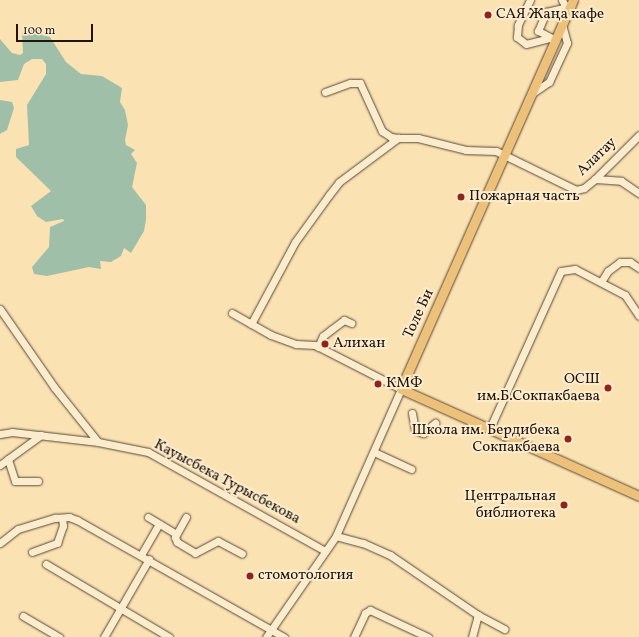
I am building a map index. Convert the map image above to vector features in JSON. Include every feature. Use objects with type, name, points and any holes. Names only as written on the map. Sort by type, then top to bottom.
[{"type":"main road","name":"Толе Би","points":[[401,389],[506,155],[553,39],[562,24],[570,4]]},
{"type":"main road","points":[[401,389],[639,496]]},
{"type":"street","points":[[530,0],[518,25],[517,37],[526,44],[553,39]]},
{"type":"street","points":[[562,0],[570,4]]},
{"type":"street","points":[[553,39],[538,31],[546,12],[570,4]]},
{"type":"street","points":[[531,94],[549,82],[568,43],[562,24]]},
{"type":"street","points":[[325,92],[350,83],[360,83],[382,131],[390,137],[418,138],[466,150],[496,151],[506,155]]},
{"type":"street","name":"Алатау","points":[[506,155],[576,190],[584,188],[595,179],[639,136]]},
{"type":"street","points":[[252,324],[295,242],[331,192],[339,182],[398,138]]},
{"type":"street","points":[[595,179],[621,181],[639,193]]},
{"type":"street","points":[[601,282],[608,271],[620,262],[630,262],[639,268]]},
{"type":"street","points":[[490,428],[561,271],[575,269],[626,295],[639,316]]},
{"type":"street","points":[[0,309],[54,387],[98,442]]},
{"type":"street","points":[[232,313],[296,344],[318,347],[401,389]]},
{"type":"street","points":[[318,347],[323,336],[332,328],[344,320],[352,323]]},
{"type":"street","name":"Толе Би","points":[[268,633],[336,536],[401,389]]},
{"type":"street","points":[[412,413],[415,430],[423,433],[435,423]]},
{"type":"street","name":"Кауысбека Турысбекова","points":[[0,434],[41,435],[98,442],[148,452],[325,551]]},
{"type":"street","points":[[0,465],[41,435]]},
{"type":"street","points":[[374,452],[410,469]]},
{"type":"street","points":[[8,459],[15,481],[38,481]]},
{"type":"street","points":[[148,517],[176,534]]},
{"type":"street","points":[[186,517],[176,534],[177,542],[195,553],[218,541],[242,554]]},
{"type":"street","points":[[0,543],[18,529],[62,518],[77,520],[149,559],[268,633],[284,637]]},
{"type":"street","points":[[32,552],[57,543],[62,534],[62,518]]},
{"type":"street","points":[[141,555],[159,524]]},
{"type":"street","points":[[336,536],[363,543],[390,554],[478,615],[504,629]]},
{"type":"street","points":[[104,637],[149,559]]},
{"type":"street","points":[[46,564],[169,637]]},
{"type":"street","points":[[354,637],[365,613],[370,610],[428,637]]},
{"type":"street","points":[[472,637],[478,615]]},
{"type":"street","points":[[23,616],[59,637]]},
{"type":"shaded area","points":[[28,27],[36,27],[42,35],[50,37],[66,62],[81,74],[102,76],[122,88],[120,102],[125,110],[128,125],[125,140],[126,145],[135,150],[131,154],[137,163],[132,187],[146,205],[146,220],[144,231],[131,253],[124,248],[121,256],[111,262],[100,261],[101,269],[89,267],[47,276],[34,274],[32,267],[49,247],[50,227],[64,221],[63,219],[46,222],[37,216],[31,206],[51,191],[16,157],[16,149],[29,145],[27,105],[46,74],[46,64],[42,59],[32,59],[24,64],[18,80],[0,82],[0,39],[12,53],[20,55],[23,53],[22,33]]},
{"type":"shaded area","points":[[0,100],[12,102],[14,108],[7,130],[0,134]]},
{"type":"place","name":"САЯ Жаңа кафе","points":[[488,15]]},
{"type":"place","name":"Пожарная часть","points":[[461,197]]},
{"type":"place","name":"Алихан","points":[[325,344]]},
{"type":"place","name":"КМФ","points":[[378,384]]},
{"type":"place","name":"ОСШ им.Б.Сокпакбаева","points":[[608,388]]},
{"type":"place","name":"Школа им. Бердибека Сокпакбаева","points":[[568,439]]},
{"type":"place","name":"Центральная библиотека","points":[[564,505]]},
{"type":"place","name":"стомотология","points":[[250,576]]}]
